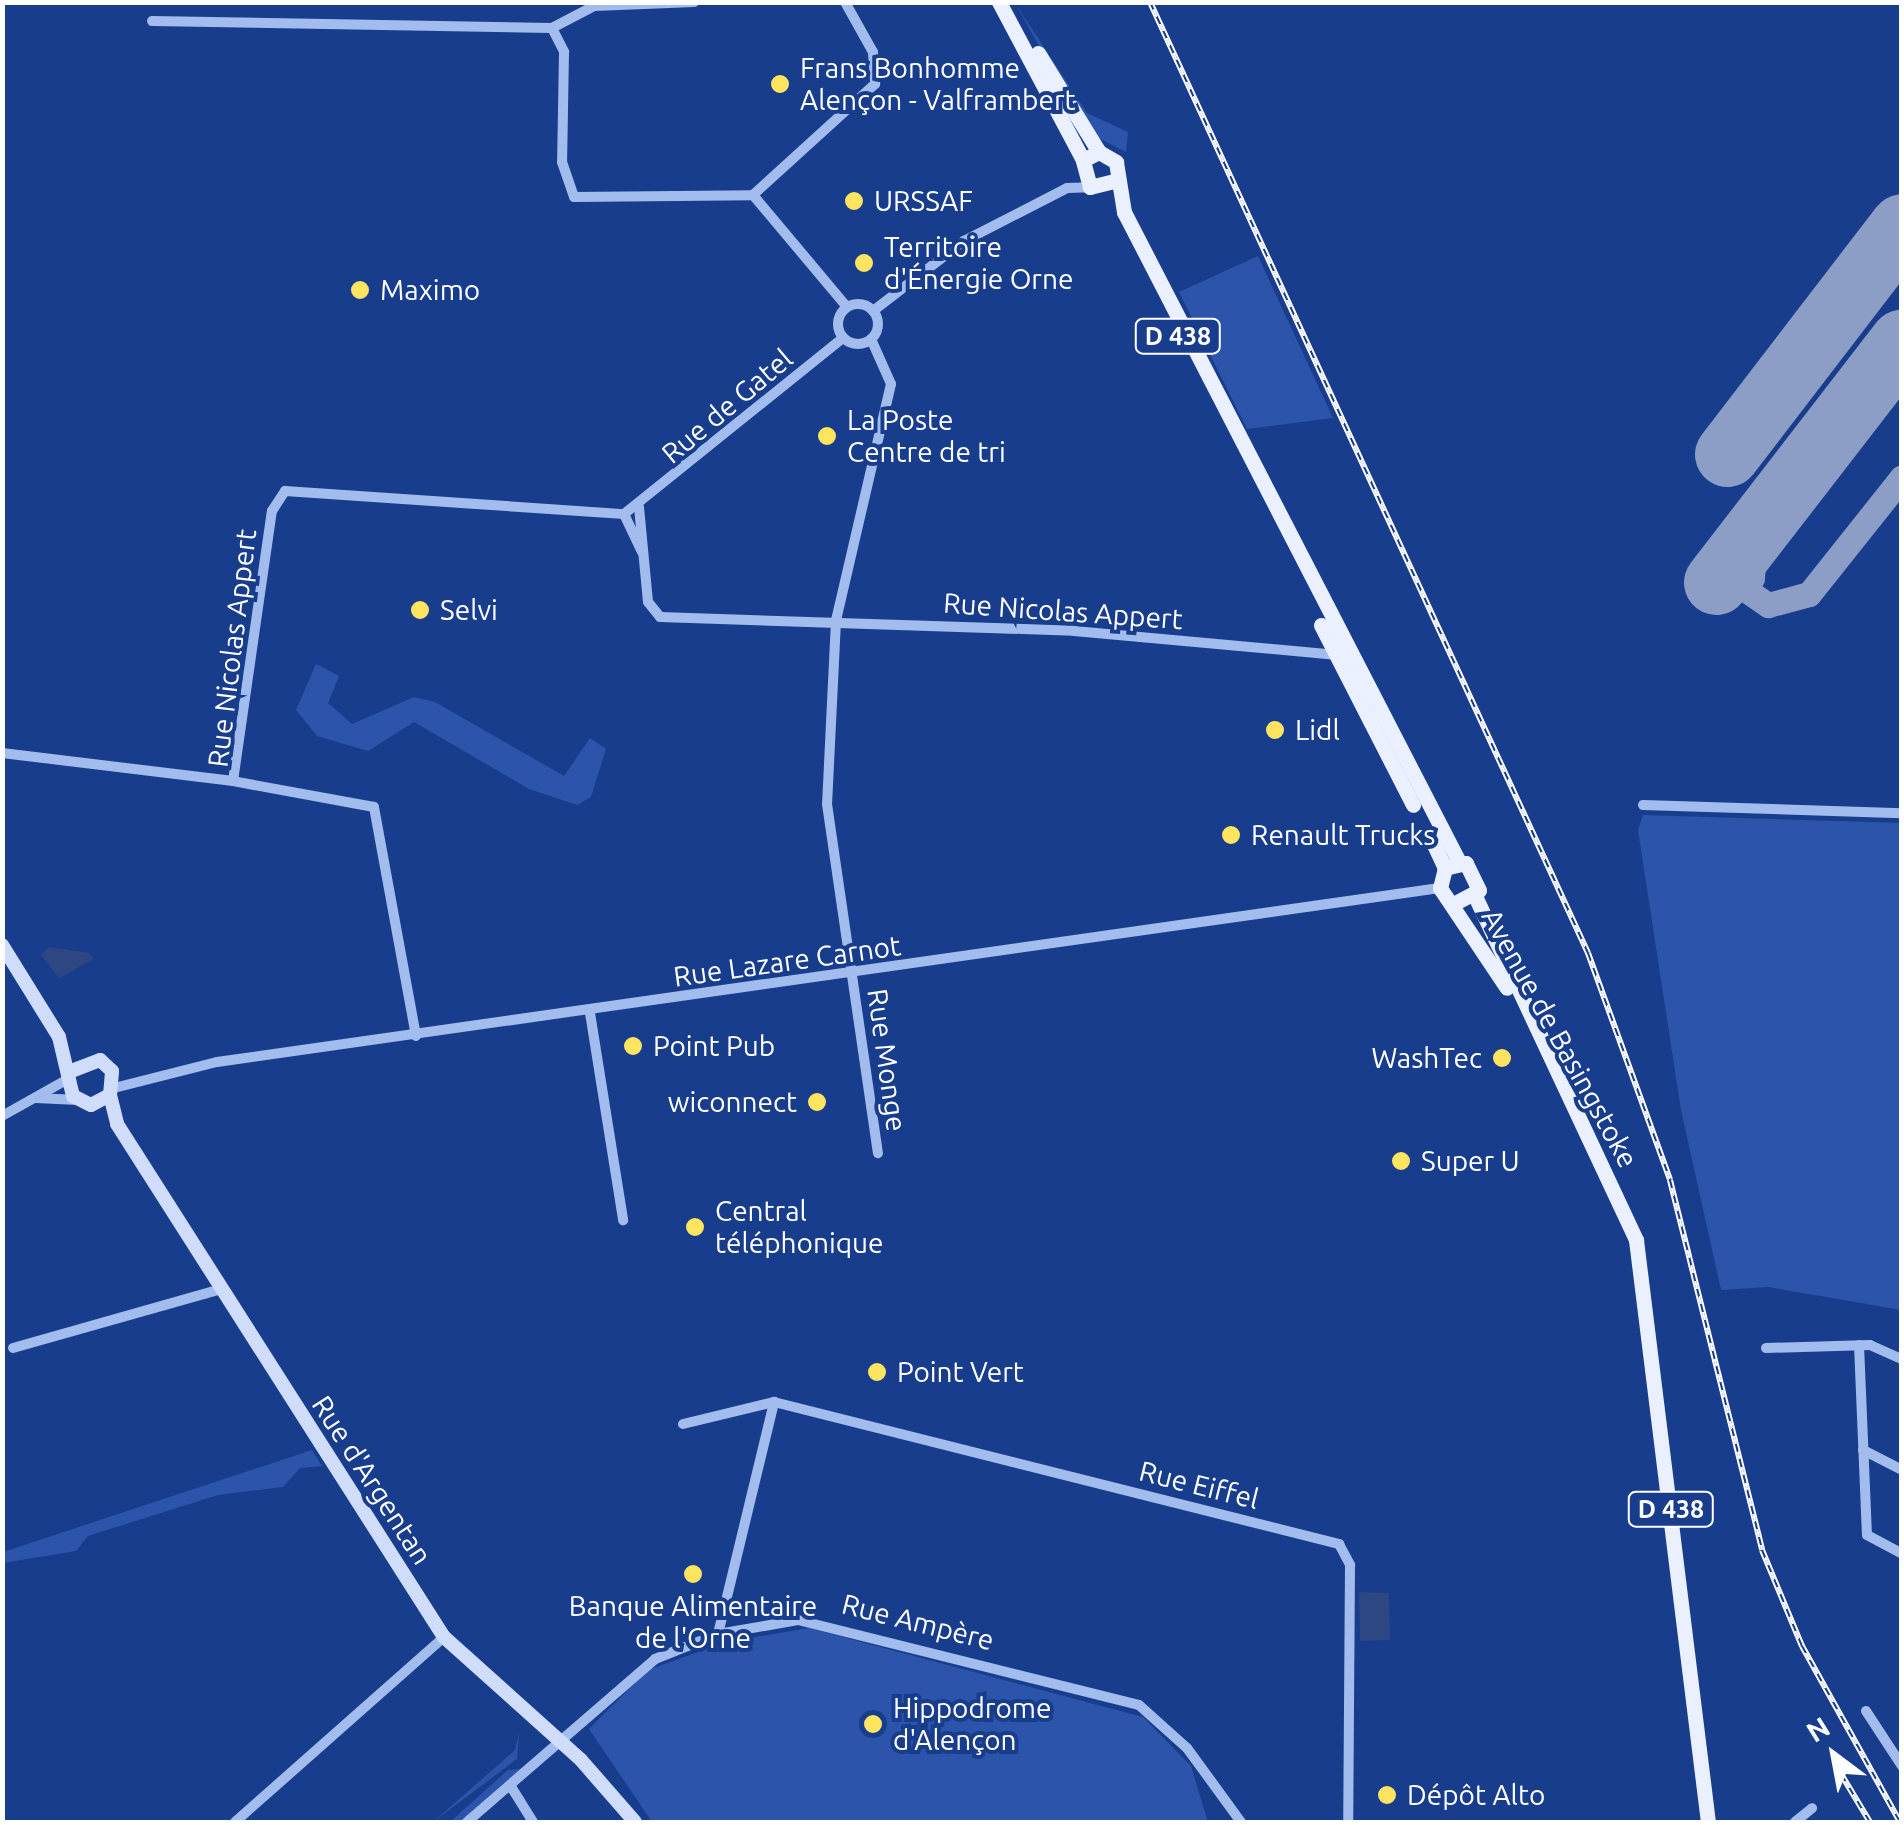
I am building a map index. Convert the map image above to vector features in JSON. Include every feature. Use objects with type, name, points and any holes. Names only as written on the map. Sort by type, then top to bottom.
[{"type":"main road","points":[[1000,2],[1101,186],[1116,162],[1087,160]]},
{"type":"main road","points":[[1010,2],[1087,160]]},
{"type":"main road","name":"D 438","points":[[1101,186],[1452,865]]},
{"type":"main road","points":[[1440,888],[1452,865]]},
{"type":"main road","name":"Avenue de Basingstoke","points":[[1452,865],[1480,877],[1475,896],[1620,1198],[1644,1293],[1708,1822]]},
{"type":"main road","name":"Avenue de Basingstoke","points":[[1440,888],[1455,902],[1620,1198]]},
{"type":"main road","points":[[1455,902],[1475,896]]},
{"type":"main road","points":[[2,945],[59,1037],[70,1074],[84,1102],[112,1092]]},
{"type":"main road","points":[[59,1037],[84,1060],[107,1064]]},
{"type":"main road","points":[[70,1074],[84,1060]]},
{"type":"main road","name":"Rue d'Argentan","points":[[107,1064],[117,1124]]},
{"type":"main road","name":"Rue d'Argentan","points":[[84,1102],[117,1124],[444,1637],[559,1740],[635,1822]]},
{"type":"street","points":[[152,22],[552,28],[594,6],[694,2]]},
{"type":"street","points":[[552,28],[564,52],[562,162],[574,198],[753,195],[874,84],[873,52],[844,2]]},
{"type":"street","points":[[1067,188],[1087,160]]},
{"type":"street","points":[[846,307],[838,320],[843,338],[871,339],[873,311],[940,256],[1067,188],[1101,186]]},
{"type":"street","points":[[753,195],[846,307],[873,311]]},
{"type":"street","name":"Rue de Gatel","points":[[638,506],[843,338]]},
{"type":"street","name":"Rue Monge","points":[[871,339],[892,384],[836,622],[827,804],[878,1153]]},
{"type":"street","name":"Rue Nicolas Appert","points":[[416,1036],[374,807],[233,781],[272,512],[284,491],[624,514],[644,558]]},
{"type":"street","points":[[624,514],[638,506]]},
{"type":"street","name":"Rue Nicolas Appert","points":[[638,506],[648,602],[660,617],[1110,634],[1340,654]]},
{"type":"street","points":[[2,753],[233,781]]},
{"type":"street","points":[[1643,806],[1902,813]]},
{"type":"street","name":"Rue Lazare Carnot","points":[[112,1092],[140,1076],[1440,888]]},
{"type":"street","points":[[590,1013],[623,1220]]},
{"type":"street","name":"Rue Lazare Carnot","points":[[107,1064],[140,1076]]},
{"type":"street","points":[[2,1116],[70,1074]]},
{"type":"street","points":[[34,1098],[84,1102]]},
{"type":"street","points":[[189,1293],[213,1274]]},
{"type":"street","points":[[13,1348],[189,1293],[222,1289]]},
{"type":"street","points":[[1766,1348],[1860,1345],[1902,1360]]},
{"type":"street","points":[[1860,1345],[1866,1535],[1902,1554]]},
{"type":"street","points":[[682,1424],[774,1402],[718,1634]]},
{"type":"street","name":"Rue Eiffel","points":[[774,1402],[1339,1544],[1350,1565],[1348,1822]]},
{"type":"street","points":[[1863,1450],[1902,1470]]},
{"type":"street","name":"Rue Ampère","points":[[467,1822],[640,1670],[718,1634],[838,1624],[1119,1697],[1164,1721],[1241,1822]]},
{"type":"street","points":[[235,1822],[444,1637]]},
{"type":"street","points":[[1866,1711],[1902,1766]]},
{"type":"street","points":[[510,1785],[533,1822]]},
{"type":"street","points":[[1795,1822],[1812,1808]]},
{"type":"shaded area","points":[[1015,3],[1087,113],[1128,132],[1126,152],[1088,133]]},
{"type":"shaded area","points":[[1258,256],[1333,418],[1247,429],[1179,292]]},
{"type":"shaded area","points":[[316,664],[339,676],[328,703],[352,724],[414,697],[435,702],[564,776],[590,738],[606,749],[591,797],[577,805],[529,789],[414,722],[368,751],[317,736],[296,710]]},
{"type":"shaded area","points":[[1643,815],[1901,823],[1901,1310],[1768,1287],[1721,1290],[1681,1110],[1638,830]]},
{"type":"shaded area","points":[[49,947],[89,953],[94,959],[59,978],[41,955]]},
{"type":"shaded area","points":[[312,1450],[322,1466],[300,1468],[283,1487],[218,1495],[88,1536],[76,1551],[3,1563],[3,1552]]},
{"type":"shaded area","points":[[1359,1592],[1389,1593],[1390,1640],[1360,1641]]},
{"type":"shaded area","name":"Hippodrome d'Alençon","points":[[809,1628],[1143,1717],[1191,1766],[1208,1822],[652,1822],[589,1729],[648,1670],[726,1642]]},
{"type":"shaded area","points":[[519,1733],[517,1759],[433,1822],[515,1750]]},
{"type":"shaded area","points":[[521,1769],[460,1822],[450,1822],[508,1770]]},
{"type":"taxiway","points":[[1723,574],[1768,605],[1809,594],[1902,477]]},
{"type":"taxiway","points":[[1728,582],[1752,578],[1755,531]]},
{"type":"runway","points":[[1727,454],[1902,226]]},
{"type":"runway","points":[[1716,582],[1902,341]]},
{"type":"railway","points":[[1150,2],[1588,953],[1670,1180],[1762,1550],[1802,1646],[1900,1822]]},
{"type":"railway","points":[[1841,1774],[1870,1822]]},
{"type":"place","name":"Frans Bonhomme Alençon - Valframbert","points":[[780,84]]},
{"type":"place","name":"URSSAF","points":[[854,201]]},
{"type":"place","name":"Territoire d'Énergie Orne","points":[[864,263]]},
{"type":"place","name":"Maximo","points":[[360,290]]},
{"type":"place","name":"La Poste Centre de tri","points":[[827,436]]},
{"type":"place","name":"Selvi","points":[[420,610]]},
{"type":"place","name":"Lidl","points":[[1275,730]]},
{"type":"place","name":"Renault Trucks","points":[[1231,835]]},
{"type":"place","name":"Point Pub","points":[[633,1046]]},
{"type":"place","name":"WashTec","points":[[1502,1058]]},
{"type":"place","name":"wiconnect","points":[[817,1102]]},
{"type":"place","name":"Super U","points":[[1401,1161]]},
{"type":"place","name":"Central téléphonique","points":[[695,1227]]},
{"type":"place","name":"Point Vert","points":[[877,1372]]},
{"type":"place","name":"Banque Alimentaire de l'Orne","points":[[693,1574]]},
{"type":"place","name":"Hippodrome d'Alençon","points":[[873,1724]]},
{"type":"place","name":"Dépôt Alto","points":[[1387,1795]]}]
